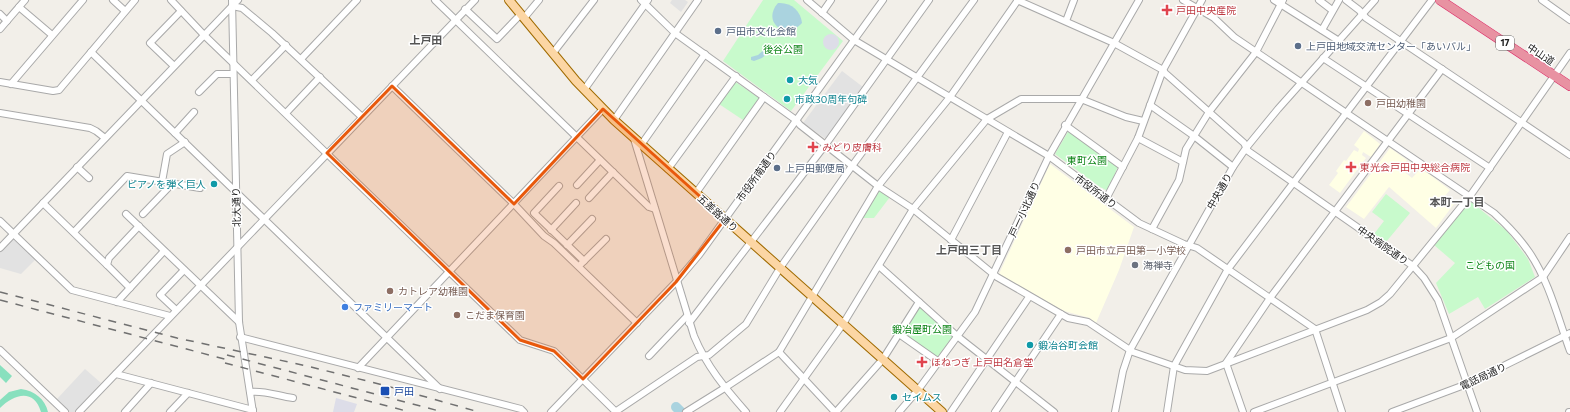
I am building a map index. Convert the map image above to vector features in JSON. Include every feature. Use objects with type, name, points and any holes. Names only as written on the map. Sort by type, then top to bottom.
[{"type":"highway","name":"中山道","points":[[1440,0],[1570,86]]},
{"type":"main road","name":"五差路通り","points":[[509,0],[584,90],[614,120],[942,412]]},
{"type":"street","points":[[0,29],[25,0]]},
{"type":"street","points":[[11,84],[83,0]]},
{"type":"street","points":[[113,0],[125,11]]},
{"type":"street","points":[[0,82],[53,91],[59,90],[135,0]]},
{"type":"street","points":[[171,0],[204,35],[233,61],[520,340],[554,351],[616,412],[697,357],[709,355],[746,324],[780,268],[852,166],[974,0]]},
{"type":"street","points":[[0,248],[204,35],[232,3],[238,0]]},
{"type":"street","points":[[301,59],[357,0]]},
{"type":"street","points":[[435,0],[649,207],[655,209]]},
{"type":"street","points":[[79,412],[475,0]]},
{"type":"street","points":[[465,10],[497,39],[539,0]]},
{"type":"street","points":[[553,53],[594,0]]},
{"type":"street","points":[[614,120],[698,0]]},
{"type":"street","name":"市役所通り","points":[[807,0],[854,40],[1049,156],[1139,223],[1197,248],[1316,329]]},
{"type":"street","points":[[822,13],[831,0]]},
{"type":"street","name":"市役所南通り","points":[[555,411],[582,379],[676,282],[699,255],[883,0]]},
{"type":"street","points":[[689,323],[826,144],[929,0]]},
{"type":"street","points":[[687,411],[725,388],[778,352],[878,186],[950,97],[1017,0]]},
{"type":"street","name":"中央病院通り","points":[[1017,0],[1114,43],[1164,70],[1165,73],[1244,144],[1248,152],[1413,266],[1424,278],[1438,300],[1478,412]]},
{"type":"street","points":[[1066,21],[1074,0]]},
{"type":"street","name":"戸一小北通り","points":[[899,412],[918,390],[975,312],[1065,125],[1140,0]]},
{"type":"street","points":[[1182,0],[1214,18],[1234,37],[1494,213],[1509,227],[1529,252],[1543,277],[1567,334],[1570,351]]},
{"type":"street","points":[[1106,199],[1138,138],[1143,121],[1164,70],[1202,0]]},
{"type":"street","points":[[1274,0],[1282,2],[1339,41]]},
{"type":"street","points":[[1319,0],[1332,10]]},
{"type":"street","points":[[1322,30],[1339,0]]},
{"type":"street","points":[[1346,0],[1366,18],[1570,155]]},
{"type":"street","name":"中央通り","points":[[1115,412],[1123,371],[1130,350],[1233,167],[1246,148],[1301,83],[1375,0]]},
{"type":"street","points":[[1167,412],[1174,366],[1228,270],[1432,0]]},
{"type":"street","points":[[1542,0],[1570,20]]},
{"type":"street","points":[[584,90],[644,1],[675,32],[796,120],[800,125],[878,186],[913,209],[993,275],[1068,318],[1088,322],[1130,350],[1185,370],[1198,372],[1207,371],[1226,364],[1367,310],[1381,302],[1390,294],[1470,196],[1570,54]]},
{"type":"street","points":[[1152,229],[1179,180],[1186,149],[1209,112],[1256,52],[1282,2]]},
{"type":"street","points":[[232,3],[242,8],[286,45],[362,117]]},
{"type":"street","name":"北大通り","points":[[232,3],[236,247],[239,322],[240,337],[253,411]]},
{"type":"street","points":[[19,7],[52,35]]},
{"type":"street","points":[[174,66],[150,43],[181,11]]},
{"type":"street","points":[[0,14],[7,21]]},
{"type":"street","points":[[252,80],[286,45]]},
{"type":"street","points":[[91,52],[440,389]]},
{"type":"street","points":[[641,144],[705,54]]},
{"type":"street","points":[[1323,58],[1366,88],[1490,168]]},
{"type":"street","points":[[1226,364],[1270,298],[1442,70]]},
{"type":"street","points":[[199,92],[217,74],[233,74]]},
{"type":"street","points":[[668,169],[736,76]]},
{"type":"street","points":[[286,113],[320,77]]},
{"type":"street","points":[[392,86],[514,204],[544,236],[554,243],[637,322]]},
{"type":"street","points":[[696,193],[764,97]]},
{"type":"street","points":[[780,412],[843,324],[913,209],[987,119],[1021,100],[1081,99],[1126,118],[1143,121]]},
{"type":"street","points":[[1150,105],[1194,136],[1233,167]]},
{"type":"street","points":[[358,368],[603,109]]},
{"type":"street","points":[[175,133],[194,112]]},
{"type":"street","points":[[0,113],[90,128],[105,138]]},
{"type":"street","points":[[1065,125],[1123,167]]},
{"type":"street","points":[[951,240],[1008,132]]},
{"type":"street","points":[[1138,138],[1183,162]]},
{"type":"street","points":[[634,139],[676,282],[689,323],[702,356],[725,388],[746,412]]},
{"type":"street","points":[[144,214],[168,188],[166,182],[168,154],[185,142]]},
{"type":"street","points":[[577,185],[600,160]]},
{"type":"street","points":[[77,167],[89,178]]},
{"type":"street","points":[[589,198],[613,172]]},
{"type":"street","points":[[74,232],[127,176],[200,188]]},
{"type":"street","points":[[559,186],[534,213],[584,261]]},
{"type":"street","points":[[43,203],[130,288]]},
{"type":"street","points":[[552,230],[576,203]]},
{"type":"street","points":[[126,214],[239,322]]},
{"type":"street","points":[[567,245],[592,219]]},
{"type":"street","points":[[0,221],[72,290],[170,316]]},
{"type":"street","points":[[107,265],[109,258],[139,226]]},
{"type":"street","points":[[1254,412],[1451,338],[1543,277],[1570,237]]},
{"type":"street","points":[[579,267],[606,240]]},
{"type":"street","points":[[117,302],[164,251]]},
{"type":"street","points":[[879,266],[957,336],[1054,412]]},
{"type":"street","points":[[176,310],[160,295],[184,270]]},
{"type":"street","points":[[951,412],[1029,297]]},
{"type":"street","points":[[778,352],[835,412],[882,359],[919,302]]},
{"type":"street","points":[[995,412],[1061,314]]},
{"type":"street","points":[[649,356],[687,316]]},
{"type":"street","points":[[1316,329],[1342,412]]},
{"type":"street","points":[[899,334],[939,362]]},
{"type":"street","name":"電話局通り","points":[[1392,412],[1468,384],[1567,334]]},
{"type":"street","points":[[240,337],[521,409],[524,412]]},
{"type":"street","points":[[0,350],[65,412]]},
{"type":"street","points":[[1226,364],[1243,412]]},
{"type":"street","points":[[116,374],[253,411]]},
{"type":"street","points":[[125,412],[151,383]]},
{"type":"street","points":[[250,392],[259,391],[293,398]]},
{"type":"street","points":[[170,412],[188,393]]},
{"type":"highlighted area","points":[[392,86],[514,204],[603,109],[725,219],[676,282],[583,379],[554,351],[520,340],[327,153]]},
{"type":"shaded area","points":[[672,0],[685,0],[688,2],[681,12],[670,3]]},
{"type":"shaded area","points":[[831,34],[838,39],[839,42],[834,49],[831,50],[824,45],[823,42],[828,35]]},
{"type":"shaded area","points":[[842,71],[863,87],[826,139],[803,123]]},
{"type":"shaded area","points":[[1364,131],[1380,144],[1371,157],[1363,152],[1362,155],[1366,158],[1340,193],[1329,185],[1338,173],[1336,171],[1344,160],[1346,161],[1354,150],[1358,152],[1359,149],[1354,145]]},
{"type":"shaded area","points":[[1390,148],[1407,160],[1401,169],[1412,178],[1421,168],[1450,190],[1444,197],[1454,204],[1436,228],[1389,187],[1364,219],[1346,207]]},
{"type":"shaded area","name":"戸田市立戸田第一小学校","points":[[1050,164],[1134,227],[1119,270],[1096,323],[1090,318],[1064,311],[999,274]]},
{"type":"shaded area","points":[[13,237],[36,259],[21,274],[0,268],[0,249]]},
{"type":"shaded area","points":[[85,369],[101,383],[74,412],[70,412],[57,399]]},
{"type":"shaded area","points":[[336,398],[357,404],[354,412],[333,412]]},
{"type":"green space","name":"後谷公園","points":[[763,0],[794,0],[843,41],[791,111],[723,61]]},
{"type":"green space","points":[[734,81],[759,98],[743,120],[719,104]]},
{"type":"green space","name":"東町公園","points":[[1069,130],[1118,166],[1108,191],[1100,187],[1055,154]]},
{"type":"green space","points":[[879,189],[890,197],[874,218],[862,218]]},
{"type":"green space","points":[[1386,194],[1410,213],[1386,242],[1374,234],[1384,221],[1372,212]]},
{"type":"green space","name":"こどもの国","points":[[1470,201],[1507,231],[1528,259],[1535,277],[1485,309],[1478,297],[1449,314],[1436,283],[1455,263],[1434,245]]},
{"type":"green space","name":"鍛冶屋町公園","points":[[919,304],[953,336],[937,358],[901,333]]},
{"type":"green space","points":[[0,365],[12,376],[6,383],[0,377]]},
{"type":"green space","points":[[21,389],[39,396],[47,407],[48,412],[41,412],[38,404],[29,396],[11,399],[0,408],[0,400],[9,392]]},
{"type":"water","points":[[778,3],[787,4],[794,8],[800,15],[802,23],[796,28],[789,30],[783,30],[778,27],[772,17],[773,10]]},
{"type":"water","points":[[765,49],[769,52],[762,58],[754,61],[751,60],[751,57],[758,55]]},
{"type":"waterway","points":[[676,407],[681,412]]},
{"type":"railway","points":[[0,292],[177,338],[307,366],[387,386],[479,412]]},
{"type":"railway","points":[[0,300],[232,361]]},
{"type":"railway","points":[[227,355],[443,412]]},
{"type":"railway","points":[[225,363],[410,412]]},
{"type":"place","name":"戸田中央産院","points":[[1167,10]]},
{"type":"place","name":"戸田市文化会館","points":[[718,31]]},
{"type":"place","name":"上戸田地域交流センター「あいパル」","points":[[1298,46]]},
{"type":"place","name":"大気","points":[[790,80]]},
{"type":"place","name":"市政30周年句碑","points":[[787,99]]},
{"type":"place","name":"戸田幼稚園","points":[[1368,103]]},
{"type":"place","name":"みどり皮膚科","points":[[813,147]]},
{"type":"place","name":"東光会戸田中央総合病院","points":[[1351,167]]},
{"type":"place","name":"上戸田郵便局","points":[[777,168]]},
{"type":"place","name":"ピアノを弾く巨人","points":[[214,184]]},
{"type":"place","name":"戸田市立戸田第一小学校","points":[[1068,250]]},
{"type":"place","name":"海禅寺","points":[[1135,265]]},
{"type":"place","name":"カトレア幼稚園","points":[[390,291]]},
{"type":"place","name":"ファミリーマート","points":[[345,307]]},
{"type":"place","name":"こだま保育園","points":[[457,315]]},
{"type":"place","name":"鍛冶谷町会館","points":[[1030,345]]},
{"type":"place","name":"ほねつぎ 上戸田名倉堂","points":[[922,362]]},
{"type":"place","name":"戸田","points":[[385,391]]},
{"type":"place","name":"セイムス","points":[[894,397]]},
{"type":"district","name":"上戸田","points":[[426,40]]},
{"type":"district","name":"本町一丁目","points":[[1457,202]]},
{"type":"district","name":"上戸田三丁目","points":[[969,250]]}]
